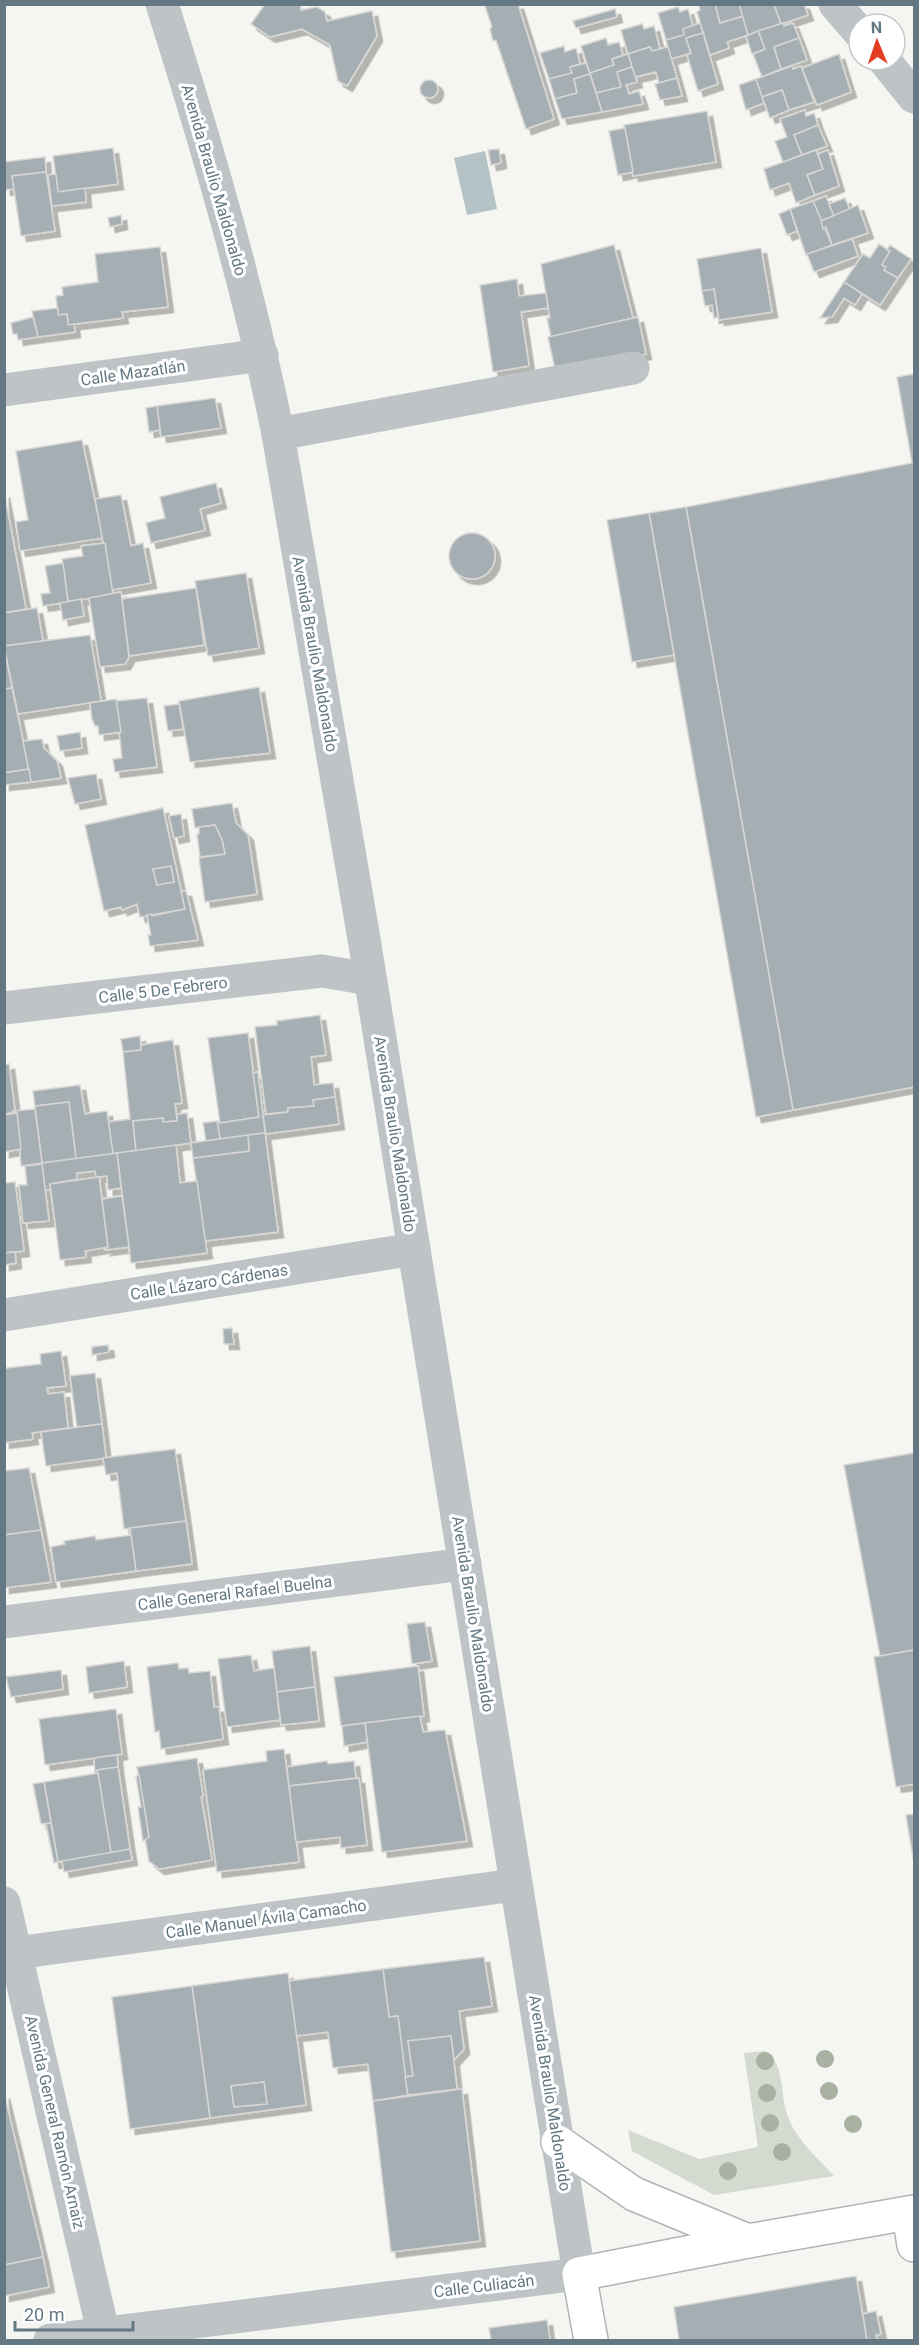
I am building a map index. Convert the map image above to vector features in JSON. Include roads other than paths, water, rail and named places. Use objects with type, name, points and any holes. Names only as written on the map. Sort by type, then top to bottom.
[{"type":"main road","points":[[558,2142],[634,2194],[748,2241]]},
{"type":"main road","name":"Calle Culiacán","points":[[579,2274],[748,2241],[913,2224]]},
{"type":"main road","points":[[579,2274],[591,2340]]},
{"type":"street","name":"Avenida Braulio Maldonaldo","points":[[162,4],[200,122],[262,355],[278,434],[364,939],[579,2274]]},
{"type":"street","points":[[835,4],[847,18]]},
{"type":"street","points":[[894,72],[915,97]]},
{"type":"street","name":"Calle Mazatlán","points":[[4,390],[262,355]]},
{"type":"street","points":[[278,434],[633,368]]},
{"type":"street","points":[[322,971],[364,939]]},
{"type":"street","name":"Calle 5 De Febrero","points":[[4,1008],[322,971],[370,979]]},
{"type":"street","name":"Calle Lázaro Cárdenas","points":[[4,1315],[414,1249]]},
{"type":"street","name":"Calle General Rafael Buelna","points":[[4,1622],[465,1564]]},
{"type":"street","name":"Calle Manuel Ávila Camacho","points":[[16,1953],[515,1885]]},
{"type":"street","name":"Avenida General Ramón Arnaiz","points":[[4,1903],[104,2337]]},
{"type":"street","name":"Calle Culiacán","points":[[50,2340],[104,2337],[579,2274]]}]
